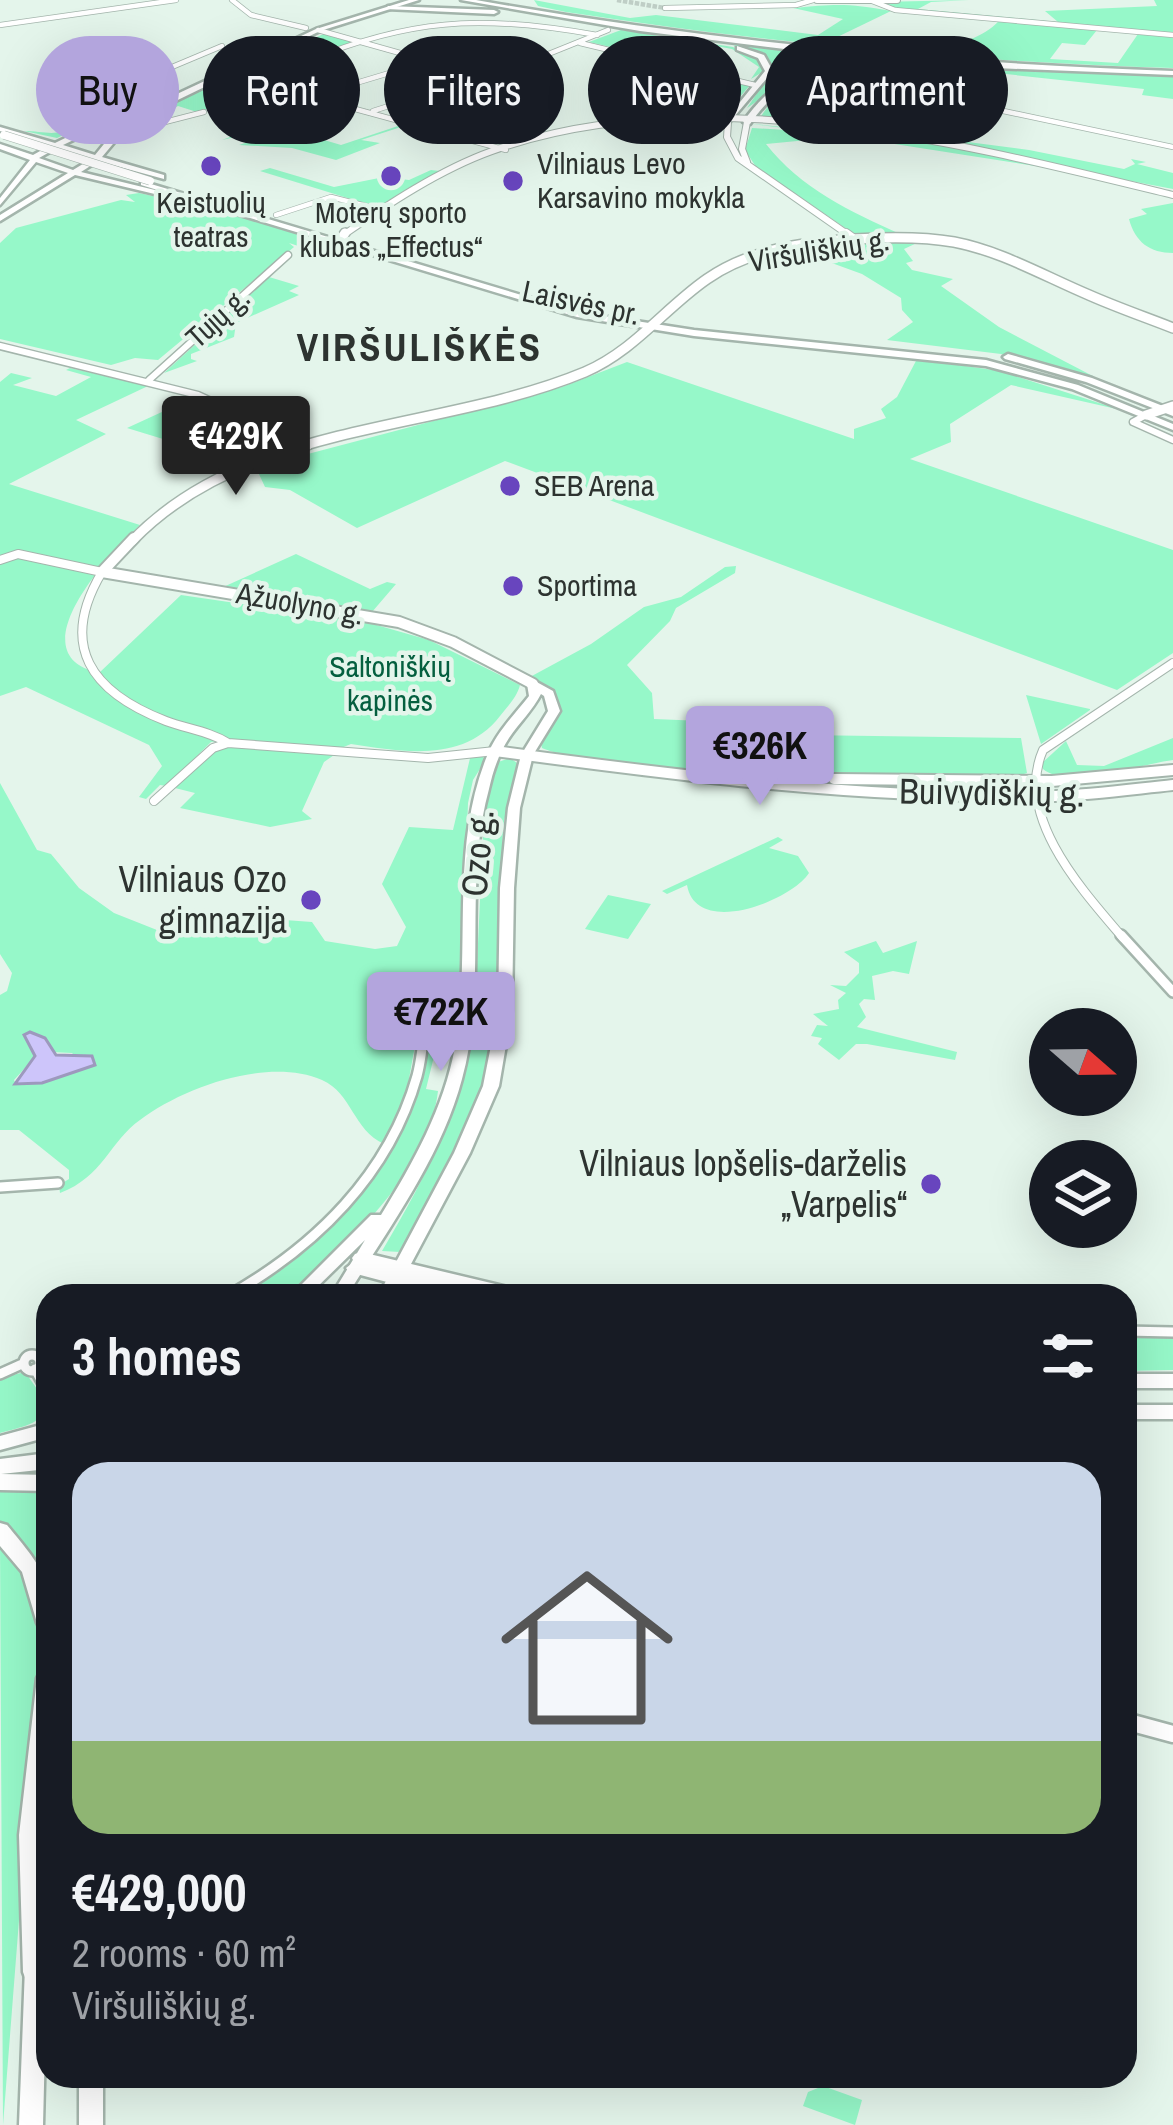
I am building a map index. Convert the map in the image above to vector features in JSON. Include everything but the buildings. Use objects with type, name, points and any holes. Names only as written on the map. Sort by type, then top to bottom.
[{"type":"highway","points":[[419,0],[425,6],[456,11],[480,8],[468,1]]},
{"type":"highway","points":[[482,0],[549,14]]},
{"type":"highway","points":[[482,0],[508,0]]},
{"type":"highway","points":[[530,0],[549,14]]},
{"type":"highway","points":[[468,1],[686,36]]},
{"type":"highway","points":[[385,3],[549,14],[860,52],[1173,72]]},
{"type":"highway","points":[[741,51],[757,55],[769,69],[741,101]]},
{"type":"highway","points":[[1008,65],[1173,72]]},
{"type":"highway","points":[[746,124],[765,99]]},
{"type":"highway","points":[[741,107],[756,108]]},
{"type":"highway","points":[[358,1263],[395,1281]]},
{"type":"highway","points":[[1137,1381],[1173,1382]]},
{"type":"highway","points":[[1137,1412],[1173,1412]]},
{"type":"highway","points":[[0,1443],[36,1431]]},
{"type":"highway","points":[[0,1467],[36,1462]]},
{"type":"highway","points":[[0,1482],[36,1483]]},
{"type":"highway","points":[[0,1531],[31,1569],[36,1585]]},
{"type":"highway","points":[[35,1972],[31,1835],[36,1789]]},
{"type":"main road","points":[[179,87],[306,28],[385,3],[419,0]]},
{"type":"main road","points":[[815,0],[897,0]]},
{"type":"main road","points":[[179,95],[385,3]]},
{"type":"main road","points":[[306,28],[319,30]]},
{"type":"main road","points":[[741,124],[958,152],[1170,195]]},
{"type":"main road","points":[[344,238],[446,171],[502,149],[588,133]]},
{"type":"main road","points":[[2,139],[56,145],[271,214]]},
{"type":"main road","points":[[2,139],[20,159],[22,172]]},
{"type":"main road","name":"Laisvės pr.","points":[[2,139],[33,159],[93,178],[253,213]]},
{"type":"main road","name":"Laisvės pr.","points":[[2,139],[552,300],[658,324],[1031,362],[1170,409]]},
{"type":"main road","points":[[0,219],[94,160],[107,144]]},
{"type":"main road","points":[[0,203],[33,159],[56,145]]},
{"type":"main road","points":[[344,238],[502,149]]},
{"type":"main road","points":[[43,152],[76,151]]},
{"type":"main road","points":[[48,164],[71,167],[94,160]]},
{"type":"main road","points":[[44,189],[73,178],[93,178]]},
{"type":"main road","name":"Laisvės pr.","points":[[147,182],[344,238]]},
{"type":"main road","name":"Viršuliškių g.","points":[[102,572],[138,532],[185,498],[238,472],[309,446],[565,380],[618,356],[706,279],[742,261],[856,241],[936,239],[985,248],[1173,328]]},
{"type":"main road","name":"Laisvės pr.","points":[[908,348],[1018,370],[1173,427]]},
{"type":"main road","points":[[1146,415],[1170,409]]},
{"type":"main road","name":"Ąžuolyno g.","points":[[102,572],[399,622],[453,642],[533,684],[549,694],[554,711]]},
{"type":"main road","name":"Ozo g.","points":[[346,1284],[441,1118],[453,1085],[470,983],[476,829],[495,751],[535,696],[533,684]]},
{"type":"main road","name":"Ozo g.","points":[[395,1281],[484,1109],[498,1060],[511,842],[527,754],[554,711]]},
{"type":"main road","name":"Buivydiškių g.","points":[[495,751],[748,784],[1037,796],[1173,785]]},
{"type":"main road","name":"Buivydiškių g.","points":[[667,773],[1035,780],[1173,770]]},
{"type":"main road","points":[[310,1284],[396,1199]]},
{"type":"main road","points":[[31,2125],[36,1965]]},
{"type":"main road","points":[[91,2088],[91,2125]]},
{"type":"street","points":[[0,25],[176,0]]},
{"type":"street","points":[[232,0],[250,15],[306,28]]},
{"type":"street","points":[[665,8],[781,6],[815,0]]},
{"type":"street","points":[[872,1],[890,10],[1173,35]]},
{"type":"street","points":[[360,42],[451,19],[538,24],[597,35]]},
{"type":"street","points":[[527,27],[538,24]]},
{"type":"street","points":[[319,30],[384,48]]},
{"type":"street","points":[[564,48],[608,30]]},
{"type":"street","points":[[580,43],[755,81]]},
{"type":"street","points":[[373,111],[384,107]]},
{"type":"street","points":[[360,108],[502,149]]},
{"type":"street","points":[[1008,112],[1173,147]]},
{"type":"street","points":[[746,124],[742,149],[750,168]]},
{"type":"street","points":[[730,144],[750,168],[856,241]]},
{"type":"street","points":[[271,214],[339,197],[382,210]]},
{"type":"street","name":"Tujų g.","points":[[148,380],[288,256]]},
{"type":"street","points":[[0,346],[148,380],[234,407],[309,446]]},
{"type":"street","points":[[1146,415],[1133,422],[1173,440]]},
{"type":"street","name":"Ąžuolyno g.","points":[[0,560],[18,554],[102,572]]},
{"type":"street","points":[[102,572],[76,631],[98,683],[162,720],[201,728],[228,743]]},
{"type":"street","points":[[1173,663],[1038,755],[1035,780],[1060,854],[1120,937],[1173,992]]},
{"type":"street","points":[[154,800],[213,748],[228,743],[428,758],[495,751]]},
{"type":"street","points":[[247,1284],[301,1251],[355,1193],[385,1150],[412,1093],[428,984],[470,983]]},
{"type":"street","points":[[0,1186],[58,1183]]},
{"type":"street","points":[[1137,1331],[1173,1332]]},
{"type":"street","points":[[0,1374],[36,1363]]},
{"type":"street","points":[[1137,1724],[1173,1734]]},
{"type":"green space","points":[[534,0],[630,18],[656,15],[818,35],[843,19],[793,8],[831,5],[891,11],[839,36],[765,38],[538,6]]},
{"type":"green space","points":[[969,0],[931,2],[918,9],[1058,22],[1045,11],[1157,6],[1154,0],[1173,0],[1173,68],[1008,60],[1008,36],[976,36],[1000,20],[895,9],[878,2]],"holes":[[[1097,30],[1138,34],[1118,63],[1050,59],[1062,43],[1085,45]]]},
{"type":"green space","points":[[621,30],[661,36],[605,36]]},
{"type":"green space","points":[[741,44],[765,47],[765,62]]},
{"type":"green space","points":[[741,51],[760,59],[764,71],[751,79],[759,67]]},
{"type":"green space","points":[[1008,67],[1173,76],[1173,99],[1142,95],[1144,89],[1008,74]]},
{"type":"green space","points":[[765,81],[765,96],[747,108]]},
{"type":"green space","points":[[203,86],[200,113],[179,106],[179,98]]},
{"type":"green space","points":[[752,128],[765,129],[765,144],[810,186],[900,234],[857,236],[756,167],[745,150]]},
{"type":"green space","points":[[384,131],[361,140],[380,143],[336,160],[292,148],[239,145],[360,144],[360,139]]},
{"type":"green space","points":[[894,144],[938,145],[1048,168]]},
{"type":"green space","points":[[936,144],[1029,150],[1124,169],[1135,164],[1131,159],[1173,173],[1173,189]]},
{"type":"green space","points":[[270,168],[334,187],[384,177],[409,180],[440,171],[380,208],[260,171]]},
{"type":"green space","points":[[139,193],[257,219],[348,248],[326,255],[289,243],[294,247],[158,360],[135,358],[111,365],[0,339],[0,243],[16,228],[121,200],[135,202],[126,195]]},
{"type":"green space","points":[[1173,203],[1173,253],[1157,251],[1139,240],[1129,219],[1147,214],[1141,209]]},
{"type":"green space","points":[[881,240],[919,242],[904,249],[913,261],[906,263],[912,270],[953,279],[941,286],[999,327],[1110,385],[1001,354],[887,340],[913,322],[902,310],[901,298],[862,274],[796,250]]},
{"type":"green space","points":[[269,277],[299,286],[289,291],[299,295],[236,323],[234,337],[191,354],[197,361],[164,373]]},
{"type":"green space","points":[[917,359],[1000,371],[1121,410],[1011,385],[950,424],[951,442],[910,459],[1173,550],[1173,653],[1117,690],[505,461],[357,528],[290,490],[265,487],[258,472],[304,455],[562,387],[627,362],[854,439],[854,429],[886,418],[881,409],[897,397]]},
{"type":"green space","name":"Saltoniškių kapinės","points":[[66,370],[148,386],[76,420],[106,434],[9,484],[140,525],[110,556],[78,602],[66,646],[75,662],[99,673],[181,595],[366,622],[429,640],[520,685],[509,705],[469,741],[431,751],[230,739],[211,742],[167,786],[160,785],[146,799],[139,797],[162,766],[149,745],[26,687],[0,696],[0,382],[11,373],[32,378],[13,385],[56,396],[91,377]]},
{"type":"green space","points":[[188,400],[273,442],[225,458],[127,428]]},
{"type":"green space","points":[[296,554],[370,589],[387,582],[396,584],[372,612],[221,588]]},
{"type":"green space","points":[[736,566],[735,573],[676,608],[670,621],[627,665],[652,693],[654,719],[802,725],[803,735],[1021,738],[1027,773],[939,780],[784,776],[630,764],[542,748],[540,740],[555,722],[558,705],[549,689],[530,677],[591,644],[644,607],[681,597],[725,567]]},
{"type":"green space","points":[[1026,695],[1090,709],[1090,710],[1041,744]]},
{"type":"green space","points":[[1173,738],[1173,760],[1086,776],[1054,775],[1043,769],[1042,763],[1066,741],[1077,765],[1104,766]]},
{"type":"green space","points":[[226,746],[337,753],[324,762],[302,811],[312,819],[270,827],[180,808],[195,793],[175,788],[211,753]]},
{"type":"green space","points":[[471,754],[483,756],[468,803],[462,973],[446,979],[422,973],[415,988],[397,988],[393,1018],[420,1018],[407,1090],[384,1144],[365,1130],[332,1086],[301,1074],[278,1072],[228,1079],[180,1096],[130,1129],[86,1178],[60,1193],[59,1185],[69,1179],[69,1170],[19,1130],[0,1130],[0,995],[7,991],[12,973],[0,954],[0,783],[37,850],[51,854],[79,888],[114,913],[162,932],[187,913],[312,922],[325,941],[375,949],[397,946],[406,927],[382,884],[409,827],[453,830]],"holes":[[[30,1032],[51,1052],[72,1053],[87,1068],[42,1083],[16,1084],[14,1080],[35,1057],[25,1036]]]},
{"type":"green space","points":[[510,758],[517,763],[503,826],[498,1008],[475,1008],[484,814],[498,762]]},
{"type":"green space","points":[[778,837],[783,840],[769,848],[798,856],[809,873],[765,903],[725,912],[694,901],[687,885],[667,894],[662,891]]},
{"type":"green space","points":[[608,895],[651,904],[628,939],[585,929]]},
{"type":"green space","points":[[876,941],[883,953],[917,941],[909,974],[893,971],[872,976],[875,1000],[864,999],[859,1004],[866,1017],[857,1027],[957,1052],[955,1060],[856,1044],[839,1060],[818,1044],[822,1038],[811,1036],[817,1025],[828,1026],[813,1014],[839,1009],[838,1000],[846,993],[830,985],[846,986],[859,973],[859,963],[844,952]]},
{"type":"green space","points":[[442,987],[460,991],[459,1025],[452,1040],[438,1040],[426,1089],[438,1091],[419,1151],[382,1205],[303,1284],[258,1284],[318,1241],[377,1171],[415,1089],[433,995]]},
{"type":"green space","points":[[474,1013],[497,1013],[474,1107],[400,1252],[382,1251],[442,1137],[469,1047]]},
{"type":"green space","points":[[1137,1335],[1173,1335],[1173,1370],[1137,1371]]},
{"type":"green space","points":[[25,1372],[36,1388],[36,1420],[0,1433],[0,1378]]},
{"type":"green space","points":[[0,1491],[36,1492],[36,1563],[30,1552],[0,1522]]},
{"type":"green space","points":[[0,1539],[26,1576],[36,1607],[36,1703],[3,2125]]},
{"type":"green space","points":[[829,2088],[862,2100],[855,2125],[803,2106],[808,2092]]},
{"type":"shaded area","points":[[30,1032],[45,1038],[56,1055],[92,1056],[95,1065],[42,1083],[15,1084],[35,1056],[24,1035]]},
{"type":"tunnel","points":[[617,0],[665,8]]},
{"type":"place","name":"Keistuolių teatras","points":[[211,166]]},
{"type":"place","name":"Moterų sporto klubas „Effectus“","points":[[391,176]]},
{"type":"place","name":"Vilniaus Levo Karsavino mokykla","points":[[513,181]]},
{"type":"place","name":"SEB Arena","points":[[510,486]]},
{"type":"place","name":"Sportima","points":[[513,586]]},
{"type":"place","name":"Vilniaus Ozo gimnazija","points":[[311,900]]},
{"type":"place","name":"Vilniaus lopšelis-darželis „Varpelis“","points":[[931,1184]]},
{"type":"district","name":"VIRŠULIŠKĖS","points":[[420,347]]}]
